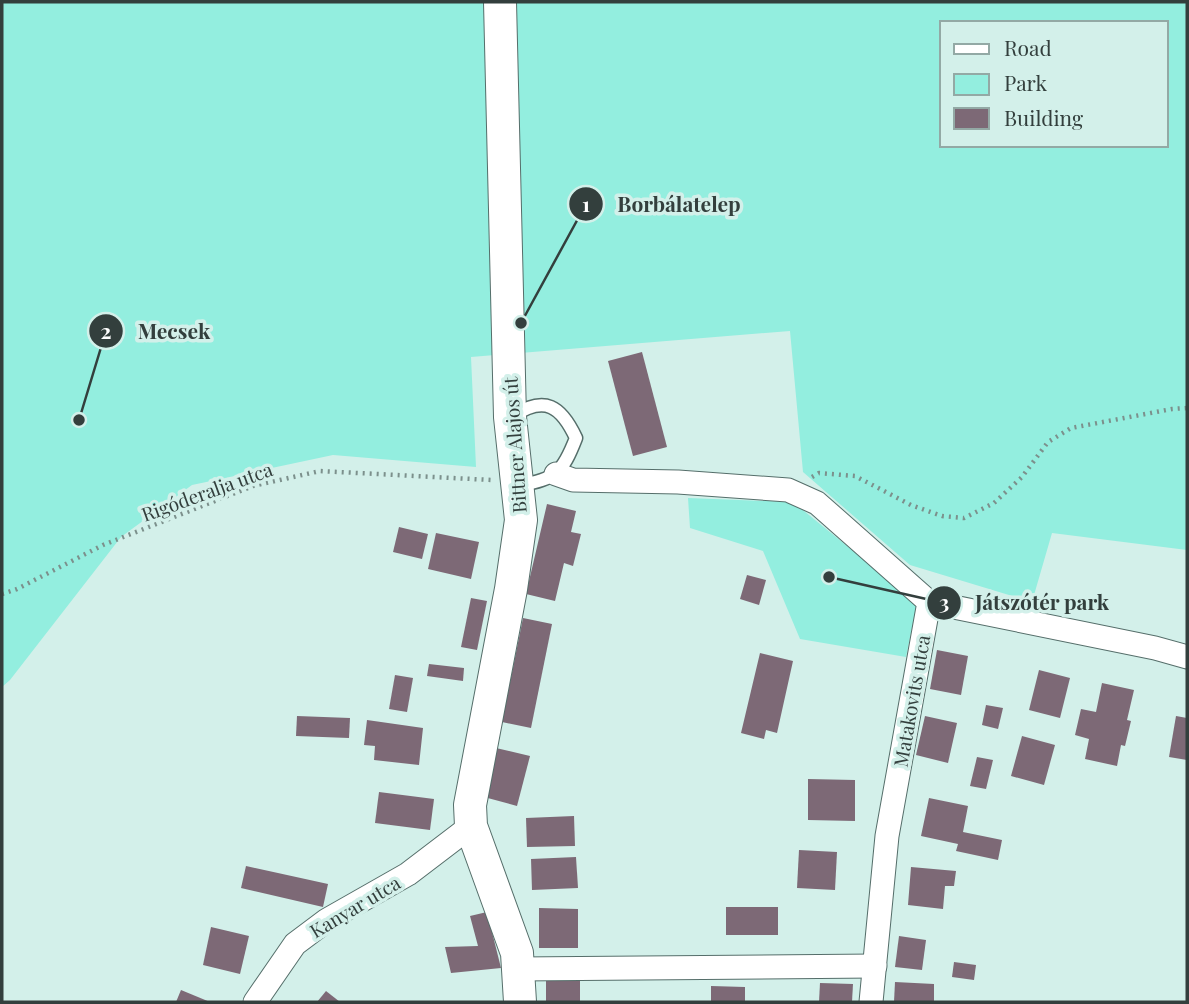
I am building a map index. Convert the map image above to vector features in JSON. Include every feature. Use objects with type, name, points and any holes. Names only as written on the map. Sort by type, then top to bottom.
[{"type":"street","name":"Bittner Alajos út","points":[[500,2],[510,417],[521,520],[511,589],[470,805],[471,826],[517,953],[520,1002]]},
{"type":"street","points":[[556,474],[573,480],[678,482],[788,491],[817,503],[929,602],[1155,648],[1187,657]]},
{"type":"street","name":"Matakovits utca","points":[[871,1002],[887,836],[929,602]]},
{"type":"street","name":"Kanyar utca","points":[[255,1002],[295,944],[327,920],[408,874],[471,826]]},
{"type":"street","points":[[518,969],[875,966]]},
{"type":"lane","points":[[510,417],[528,406],[554,408],[568,421],[576,438],[567,461],[556,474],[518,483]]},
{"type":"path","points":[[788,491],[819,472],[855,476],[911,505],[942,516],[964,518],[994,503],[1022,477],[1048,442],[1071,428],[1187,408]]},
{"type":"path","name":"Rigóderalja utca","points":[[2,594],[18,589],[103,545],[253,486],[320,471],[518,483]]},
{"type":"green space","points":[[2,2],[1187,2],[1187,550],[1052,533],[1032,602],[910,565],[803,472],[790,331],[471,357],[476,467],[333,455],[192,485],[121,537],[2,687]]},
{"type":"green space","points":[[688,498],[793,502],[917,603],[906,657],[800,639],[763,551],[690,528]]},
{"type":"building","points":[[642,352],[667,447],[633,456],[608,361]]},
{"type":"building","points":[[547,504],[576,511],[571,532],[581,534],[573,566],[564,563],[555,601],[526,594]]},
{"type":"building","points":[[399,527],[428,534],[422,559],[393,552]]},
{"type":"building","points":[[436,533],[479,542],[471,579],[428,569]]},
{"type":"building","points":[[747,575],[766,580],[759,605],[740,599]]},
{"type":"building","points":[[471,598],[487,601],[477,650],[461,647]]},
{"type":"building","points":[[523,618],[552,624],[531,728],[502,722]]},
{"type":"building","points":[[937,650],[968,656],[961,695],[930,689]]},
{"type":"building","points":[[760,653],[793,661],[777,733],[766,730],[764,739],[741,733]]},
{"type":"building","points":[[429,664],[464,668],[463,681],[427,676]]},
{"type":"building","points":[[1039,670],[1070,678],[1060,718],[1029,710]]},
{"type":"building","points":[[395,675],[413,678],[407,712],[389,709]]},
{"type":"building","points":[[1102,683],[1134,690],[1127,720],[1131,721],[1125,746],[1121,745],[1117,766],[1085,759],[1089,739],[1075,735],[1081,709],[1096,712]]},
{"type":"building","points":[[986,705],[1003,708],[998,729],[982,725]]},
{"type":"building","points":[[297,716],[350,718],[349,738],[296,736]]},
{"type":"building","points":[[925,716],[957,723],[948,763],[916,755]]},
{"type":"building","points":[[1176,716],[1187,718],[1187,760],[1169,757]]},
{"type":"building","points":[[367,720],[423,728],[419,765],[374,760],[375,746],[364,745]]},
{"type":"building","points":[[1022,736],[1055,745],[1044,785],[1011,776]]},
{"type":"building","points":[[496,748],[530,756],[517,806],[484,797]]},
{"type":"building","points":[[977,757],[993,760],[986,789],[970,786]]},
{"type":"building","points":[[808,779],[855,780],[855,821],[808,820]]},
{"type":"building","points":[[379,792],[434,799],[430,830],[375,823]]},
{"type":"building","points":[[929,798],[968,806],[963,832],[1002,840],[998,860],[956,851],[958,844],[921,836]]},
{"type":"building","points":[[574,816],[575,846],[527,847],[526,818]]},
{"type":"building","points":[[799,850],[837,852],[835,890],[797,888]]},
{"type":"building","points":[[576,857],[578,888],[532,890],[531,859]]},
{"type":"building","points":[[246,866],[328,884],[323,907],[241,888]]},
{"type":"building","points":[[911,867],[956,871],[954,886],[945,886],[943,909],[908,905]]},
{"type":"building","points":[[726,907],[778,907],[778,935],[726,935]]},
{"type":"building","points":[[539,908],[578,909],[578,948],[539,948]]},
{"type":"building","points":[[487,912],[501,968],[451,973],[445,947],[478,946],[470,916]]},
{"type":"building","points":[[211,927],[249,936],[240,974],[203,965]]},
{"type":"building","points":[[899,936],[926,940],[922,970],[895,967]]},
{"type":"building","points":[[954,962],[976,965],[974,980],[952,977]]},
{"type":"building","points":[[546,980],[580,981],[580,1002],[546,1002]]},
{"type":"building","points":[[895,982],[934,984],[934,1002],[894,1002]]},
{"type":"building","points":[[820,983],[853,984],[852,1002],[819,1002]]},
{"type":"building","points":[[711,986],[745,987],[745,1002],[711,1002]]},
{"type":"building","points":[[181,990],[210,1002],[176,1002]]},
{"type":"building","points":[[326,991],[340,1002],[317,1002]]},
{"type":"place","name":"Borbálatelep","points":[[521,323]]},
{"type":"place","name":"Mecsek","points":[[79,420]]},
{"type":"place","name":"Játszótér park","points":[[829,577]]}]
